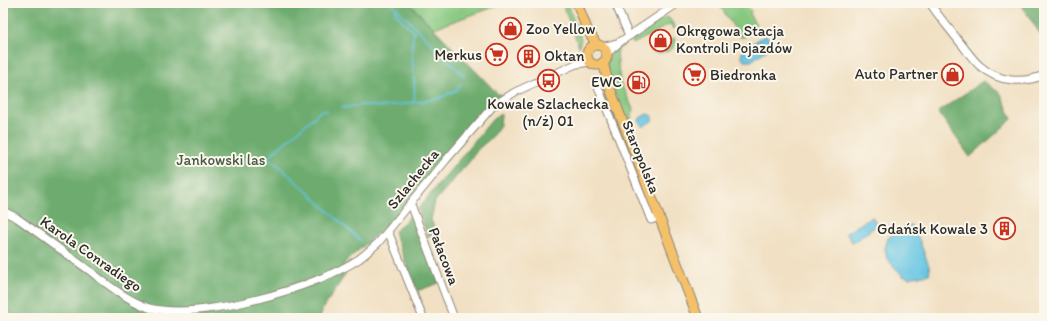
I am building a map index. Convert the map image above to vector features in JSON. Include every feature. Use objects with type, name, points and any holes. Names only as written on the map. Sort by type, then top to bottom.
[{"type":"main road","name":"Staropolska","points":[[577,3],[698,318]]},
{"type":"street","points":[[616,3],[629,36]]},
{"type":"street","name":"Szlachecka","points":[[263,298],[320,279],[347,266],[368,252],[388,231],[446,160],[493,106],[515,92],[596,55],[620,42],[678,3]]},
{"type":"street","points":[[930,3],[976,61],[986,70],[998,77],[1013,80],[1029,80],[1044,75]]},
{"type":"street","points":[[602,97],[606,87],[609,86]]},
{"type":"street","name":"Staropolska","points":[[598,87],[651,220],[659,217]]},
{"type":"street","name":"Pałacowa","points":[[409,205],[412,207],[454,318]]},
{"type":"street","name":"Karola Conradiego","points":[[3,210],[116,291],[149,308],[167,311],[200,311],[232,306],[263,298]]},
{"type":"street","points":[[388,231],[422,318]]},
{"type":"green space","name":"Jankowski las","points":[[3,3],[409,3],[496,93],[503,95],[491,101],[396,217],[344,263],[345,275],[323,308],[320,318],[3,318]]},
{"type":"green space","points":[[409,3],[506,3],[434,28]]},
{"type":"green space","points":[[562,3],[567,3],[581,39],[579,47]]},
{"type":"green space","points":[[718,3],[745,3],[751,11],[750,15],[758,28],[744,37],[740,37]]},
{"type":"green space","points":[[1020,3],[1044,3],[1044,40]]},
{"type":"green space","points":[[666,17],[669,18],[675,27],[674,29],[670,24],[635,43],[632,43],[633,38]]},
{"type":"green space","points":[[674,38],[676,43],[669,51],[658,53],[651,51],[651,50],[652,51]]},
{"type":"green space","points":[[621,45],[624,45],[618,49],[617,53],[620,82],[633,109],[629,129],[619,105],[607,68],[607,62],[612,52]]},
{"type":"green space","points":[[983,81],[1001,94],[1012,119],[970,157],[938,112]]},
{"type":"green space","points":[[606,90],[618,125],[625,135],[654,211],[654,215],[652,216],[605,96]]},
{"type":"green space","points":[[501,114],[500,125],[491,138],[478,149],[469,162],[435,201],[431,220],[436,231],[435,234],[428,237],[418,209],[492,120]]},
{"type":"green space","points":[[413,213],[439,283],[417,291],[394,232]]},
{"type":"water","points":[[764,36],[767,36],[770,40],[767,50],[751,61],[744,61],[741,56],[743,50]]},
{"type":"water","points":[[647,114],[653,116],[653,120],[644,126],[641,125],[639,121],[640,118]]},
{"type":"water","points":[[872,217],[877,225],[853,243],[846,233]]},
{"type":"water","points":[[906,225],[911,225],[919,239],[930,269],[929,274],[909,278],[903,276],[887,259],[885,248],[888,238]]},
{"type":"waterway","points":[[391,3],[464,76],[463,77]]},
{"type":"waterway","points":[[396,8],[395,13],[414,32],[412,41],[415,93],[414,102]]},
{"type":"waterway","points":[[342,108],[362,105],[382,107],[437,99],[457,90],[461,83]]},
{"type":"waterway","points":[[328,111],[322,110],[266,159],[278,165],[361,241]]},
{"type":"place","name":"Zoo Yellow","points":[[511,29]]},
{"type":"place","name":"Okręgowa Stacja Kontroli Pojazdów","points":[[660,40]]},
{"type":"place","name":"Merkus","points":[[497,55]]},
{"type":"place","name":"Oktan","points":[[528,56]]},
{"type":"place","name":"Auto Partner","points":[[953,74]]},
{"type":"place","name":"Biedronka","points":[[694,75]]},
{"type":"place","name":"Kowale Szlachecka (n/ż) 01","points":[[548,81]]},
{"type":"place","name":"EWC","points":[[638,82]]},
{"type":"place","name":"Gdańsk Kowale 3","points":[[1004,229]]}]
